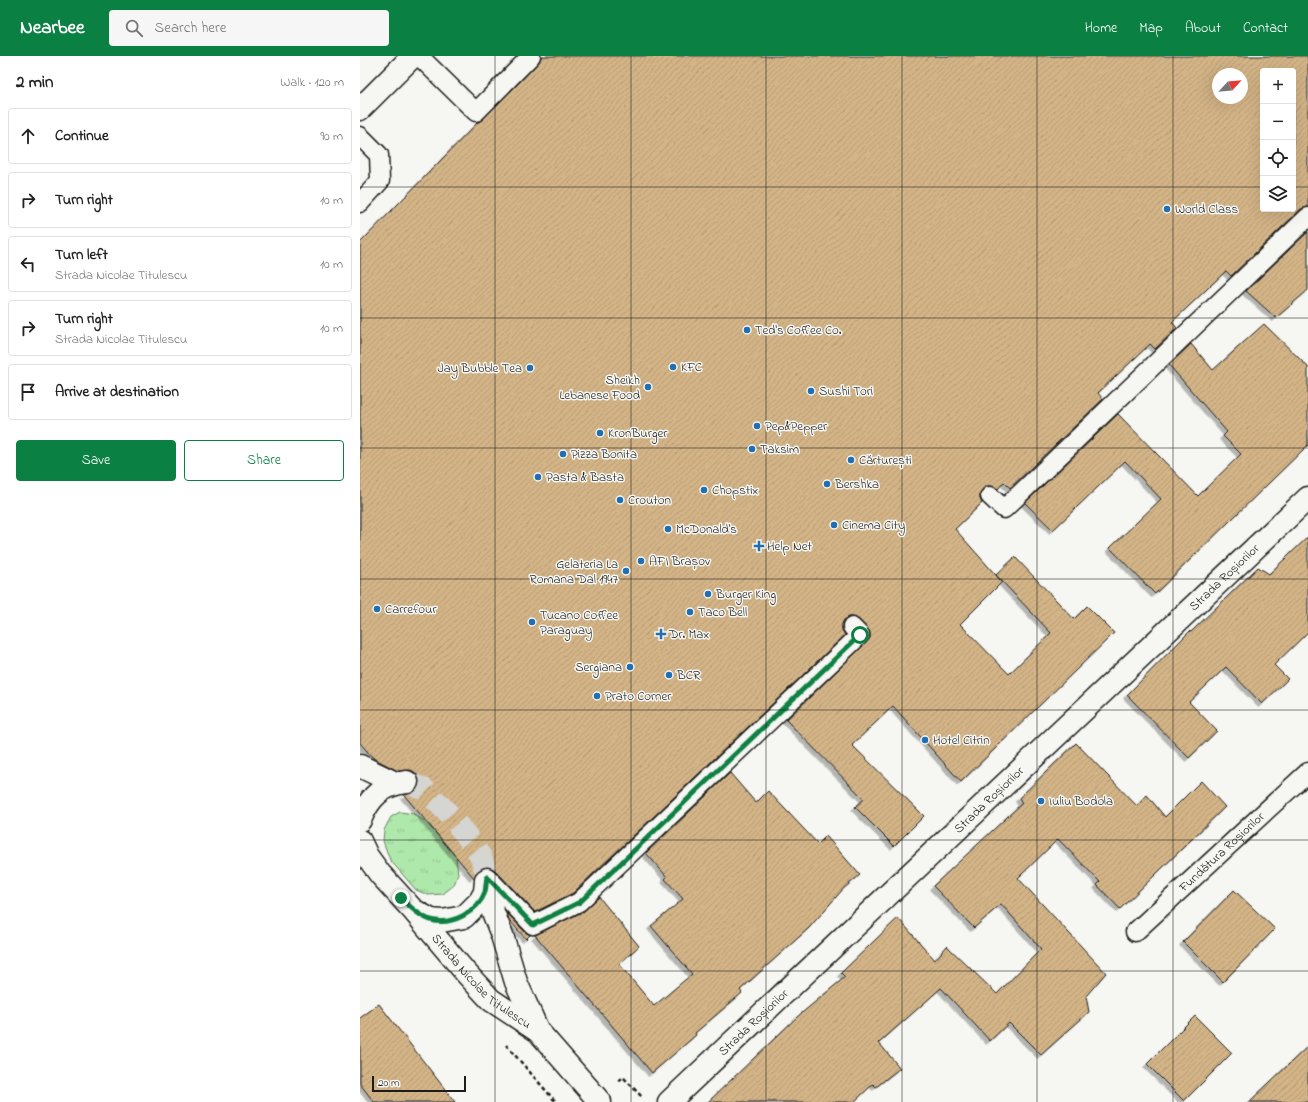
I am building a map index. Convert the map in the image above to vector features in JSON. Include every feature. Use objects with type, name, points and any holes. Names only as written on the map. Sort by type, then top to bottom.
[{"type":"street","points":[[360,108],[412,56]]},
{"type":"street","name":"Strada Roșiorilor","points":[[669,1102],[1308,498]]},
{"type":"street","points":[[360,766],[401,783],[384,789],[373,797],[360,820]]},
{"type":"street","name":"Strada Nicolae Titulescu","points":[[360,841],[367,856],[380,874],[412,909],[466,973],[491,1000],[538,1031],[600,1102]]},
{"type":"street","name":"Strada Nicolae Titulescu","points":[[412,909],[431,920],[442,921],[464,917],[480,901],[486,884]]},
{"type":"street","name":"Strada Nicolae Titulescu","points":[[486,884],[516,982],[538,1031]]},
{"type":"lane","points":[[419,56],[476,112],[535,57]]},
{"type":"lane","points":[[360,136],[378,155],[380,181],[360,203]]},
{"type":"lane","points":[[990,496],[1004,509],[1308,217]]},
{"type":"lane","points":[[486,884],[533,925],[580,902],[860,635],[852,627]]},
{"type":"lane","name":"Fundătura Roșiorilor","points":[[1135,932],[1308,772]]},
{"type":"green space","points":[[400,812],[414,814],[426,822],[456,857],[458,874],[454,885],[443,894],[428,895],[416,890],[390,860],[383,841],[384,830],[391,817]]},
{"type":"building","name":"AFI Brașov","points":[[542,56],[1308,56],[1308,207],[1301,209],[1231,276],[1226,271],[1172,322],[1177,328],[1155,349],[1150,344],[1098,393],[1103,399],[1010,488],[1004,482],[998,489],[992,486],[987,486],[983,489],[980,494],[982,503],[955,529],[1002,582],[960,624],[1009,674],[1051,633],[996,575],[1015,557],[1074,619],[1087,606],[1114,633],[961,782],[893,706],[852,745],[924,816],[894,846],[855,807],[864,799],[786,720],[870,638],[870,632],[859,620],[854,617],[849,617],[844,620],[842,624],[842,630],[845,635],[573,893],[535,912],[495,870],[490,867],[480,869],[474,878],[404,795],[414,792],[418,787],[419,780],[417,774],[411,770],[398,771],[373,758],[360,743],[360,243],[478,122],[483,119],[538,63]]},
{"type":"building","points":[[1308,232],[1308,290],[1276,318],[1246,291]]},
{"type":"building","points":[[1264,324],[1308,367],[1308,445],[1155,594],[1110,548],[1161,499],[1125,461],[1053,530],[1025,503],[1118,414],[1198,496],[1241,454],[1223,436],[1227,432],[1169,365],[1191,344],[1213,370]]},
{"type":"building","points":[[1308,537],[1308,632],[1274,665],[1288,679],[1262,704],[1226,667],[1189,702],[1217,731],[1189,758],[1127,695],[1190,631],[1191,632],[1258,567],[1269,574]]},
{"type":"building","points":[[1076,743],[1137,806],[1147,795],[1165,817],[1201,781],[1225,807],[1120,909],[1097,885],[1100,882],[1058,839],[1018,878],[1106,973],[1086,996],[1089,1012],[1041,1055],[1009,1023],[990,1041],[941,988],[879,1043],[900,1068],[876,1087],[873,1084],[854,1102],[708,1102],[797,1017],[845,977],[841,973],[898,918],[935,960],[947,946],[997,994],[1041,949],[1001,904],[974,928],[933,886],[1022,803],[1019,798]]},
{"type":"building","points":[[730,773],[756,803],[768,791],[818,844],[826,836],[860,875],[844,888],[809,928],[740,990],[742,993],[695,1033],[696,1035],[652,1073],[535,935],[584,911],[599,897],[639,946],[619,964],[654,1006],[692,974],[651,926],[683,899],[665,879],[667,877],[646,853]]},
{"type":"building","points":[[1234,890],[1275,929],[1223,982],[1183,942]]},
{"type":"building","points":[[507,913],[525,932],[530,935],[526,939],[509,920]]},
{"type":"building","points":[[379,1004],[455,1102],[374,1102],[360,1084],[360,1018]]},
{"type":"building","points":[[1195,1016],[1232,1053],[1184,1101],[1147,1064]]},
{"type":"building","points":[[1308,1046],[1308,1102],[1249,1102]]},
{"type":"tunnel","points":[[407,782],[424,789],[447,812],[466,835],[481,857],[487,877]]},
{"type":"place","name":"World Class","points":[[1167,209]]},
{"type":"place","name":"Ted's Coffee Co.","points":[[747,330]]},
{"type":"place","name":"KFC","points":[[673,367]]},
{"type":"place","name":"Jay Bubble Tea","points":[[530,368]]},
{"type":"place","name":"Sheikh Lebanese Food","points":[[648,387]]},
{"type":"place","name":"Sushi Tori","points":[[811,391]]},
{"type":"place","name":"Pep&Pepper","points":[[757,426]]},
{"type":"place","name":"KronBurger","points":[[600,433]]},
{"type":"place","name":"Taksim","points":[[752,449]]},
{"type":"place","name":"Pizza Bonita","points":[[563,454]]},
{"type":"place","name":"Cărturești","points":[[851,460]]},
{"type":"place","name":"Pasta & Basta","points":[[538,477]]},
{"type":"place","name":"Bershka","points":[[827,484]]},
{"type":"place","name":"Chopstix","points":[[704,490]]},
{"type":"place","name":"Crouton","points":[[620,500]]},
{"type":"place","name":"Cinema City","points":[[834,525]]},
{"type":"place","name":"McDonald's","points":[[668,529]]},
{"type":"place","name":"Help Net","points":[[759,546]]},
{"type":"place","name":"AFI Brașov","points":[[641,561]]},
{"type":"place","name":"Gelateria La Romana Dal 1947","points":[[626,571]]},
{"type":"place","name":"Burger King","points":[[708,594]]},
{"type":"place","name":"Carrefour","points":[[377,609]]},
{"type":"place","name":"Taco Bell","points":[[690,612]]},
{"type":"place","name":"Tucano Coffee Paraguay","points":[[532,622]]},
{"type":"place","name":"Dr. Max","points":[[661,634]]},
{"type":"place","name":"Sergiana","points":[[630,667]]},
{"type":"place","name":"BCR","points":[[669,675]]},
{"type":"place","name":"Prato Corner","points":[[597,696]]},
{"type":"place","name":"Hotel Citrin","points":[[925,740]]},
{"type":"place","name":"Iuliu Bodola","points":[[1041,801]]},
{"type":"route","points":[[401,898],[412,909],[431,920],[442,921],[464,917],[474,909],[480,901],[485,892],[487,877],[533,925],[580,902],[860,635]]}]
